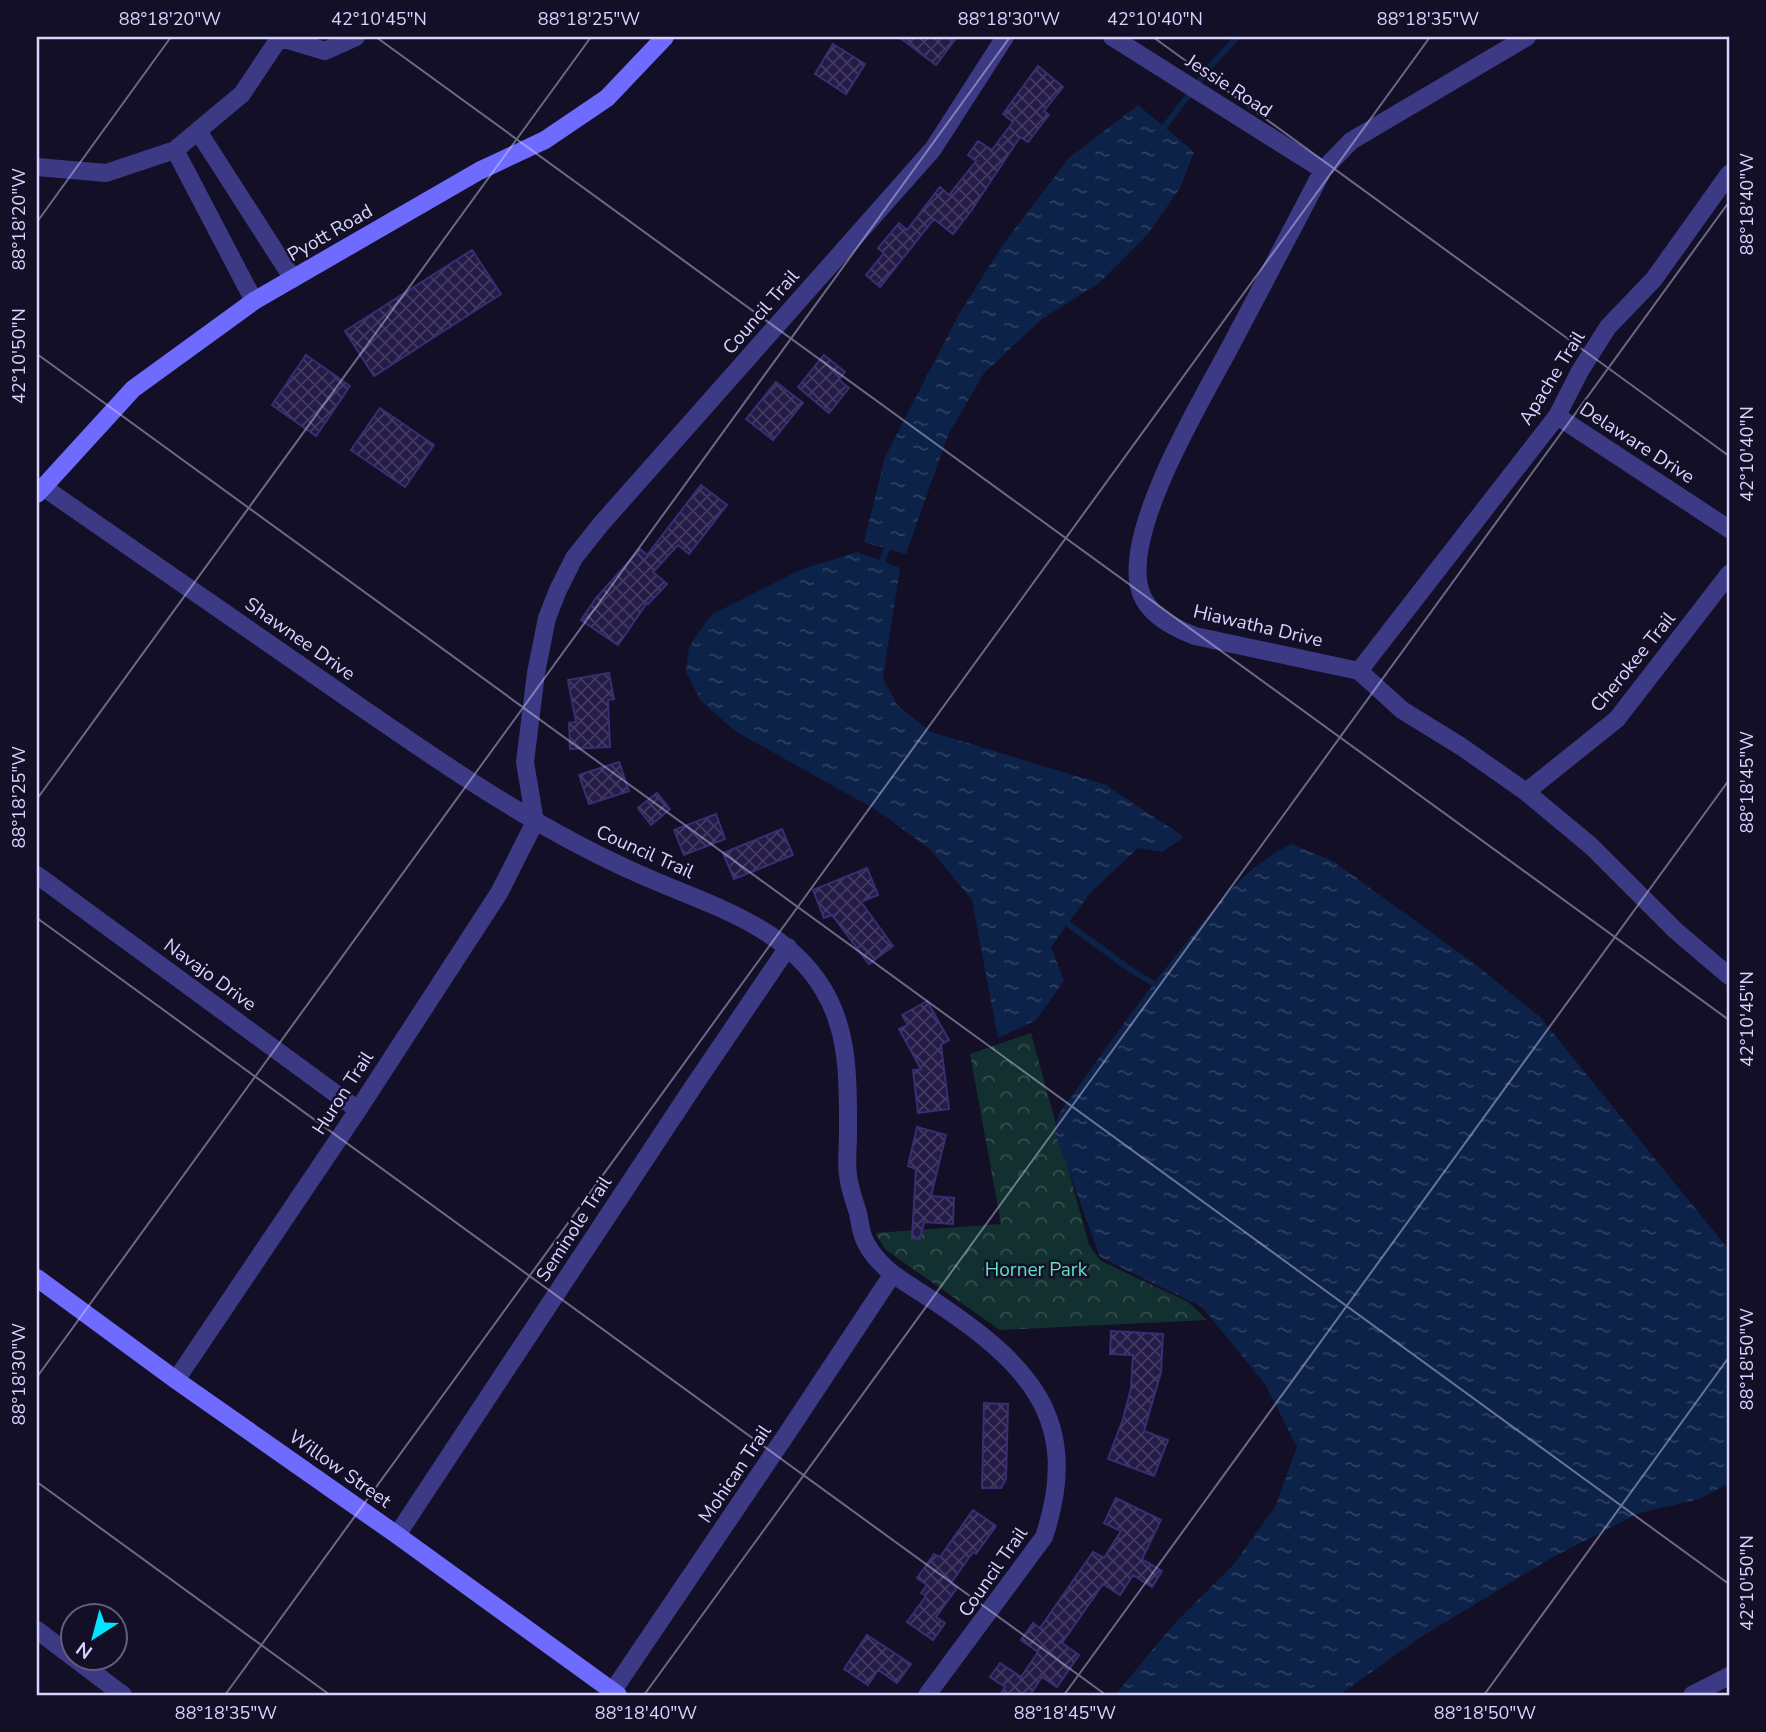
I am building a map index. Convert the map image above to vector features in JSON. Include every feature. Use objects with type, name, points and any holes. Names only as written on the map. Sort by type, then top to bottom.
[{"type":"street","points":[[37,167],[106,173],[175,150],[242,94],[279,37],[325,51],[356,37]]},
{"type":"street","name":"Pyott Road","points":[[40,491],[133,388],[254,301],[479,171],[545,141],[607,98],[665,37]]},
{"type":"street","name":"Council Trail","points":[[927,1695],[1044,1537],[1054,1508],[1058,1460],[1047,1412],[1026,1377],[1009,1358],[986,1338],[892,1275],[866,1243],[848,1175],[845,1044],[823,989],[788,947],[738,915],[642,876],[535,822],[525,762],[536,674],[547,618],[574,558],[601,524],[933,149],[1005,37]]},
{"type":"street","name":"Jessie Road","points":[[1112,37],[1323,170]]},
{"type":"street","name":"Hiawatha Drive","points":[[1359,671],[1195,636],[1169,626],[1144,599],[1138,582],[1142,538],[1170,462],[1323,170],[1351,141],[1527,37]]},
{"type":"street","points":[[198,131],[293,279]]},
{"type":"street","points":[[175,150],[254,301]]},
{"type":"street","name":"Apache Trail","points":[[1359,671],[1557,416],[1580,371],[1608,327],[1654,279],[1729,174]]},
{"type":"street","name":"Delaware Drive","points":[[1557,416],[1729,529]]},
{"type":"street","name":"Shawnee Drive","points":[[40,491],[454,772],[535,822]]},
{"type":"street","name":"Cherokee Trail","points":[[1526,792],[1617,719],[1729,574]]},
{"type":"street","points":[[1359,671],[1402,710],[1462,747],[1526,792],[1591,846],[1676,931],[1729,976]]},
{"type":"street","name":"Huron Trail","points":[[176,1380],[358,1110],[499,893],[535,822]]},
{"type":"street","name":"Navajo Drive","points":[[37,875],[358,1110]]},
{"type":"street","name":"Seminole Trail","points":[[397,1535],[788,947]]},
{"type":"street","name":"Mohican Trail","points":[[613,1694],[892,1275]]},
{"type":"street","name":"Willow Street","points":[[37,1278],[176,1380],[397,1535],[613,1694]]},
{"type":"street","points":[[37,1630],[60,1647]]},
{"type":"street","points":[[93,1672],[123,1695]]},
{"type":"street","points":[[1692,1695],[1729,1676]]},
{"type":"green space","name":"Horner Park","points":[[1031,1033],[1089,1245],[1101,1261],[1188,1302],[1207,1320],[1000,1330],[886,1250],[875,1233],[1001,1224],[970,1054]]},
{"type":"water","points":[[1138,105],[1194,152],[1180,188],[1148,234],[1099,283],[1042,319],[984,373],[948,435],[906,554],[864,542],[885,457],[959,314],[1004,243],[1069,158]]},
{"type":"water","points":[[858,552],[900,568],[883,678],[897,705],[931,732],[1106,785],[1184,837],[1162,852],[1138,848],[1090,893],[1051,947],[1064,981],[1036,1020],[998,1038],[972,900],[931,850],[878,811],[735,731],[701,701],[686,672],[689,647],[711,615],[802,569]]},
{"type":"water","points":[[1291,844],[1333,861],[1476,965],[1540,1017],[1729,1250],[1729,1483],[1700,1499],[1639,1513],[1553,1557],[1421,1637],[1339,1695],[1115,1695],[1174,1624],[1233,1565],[1275,1507],[1297,1447],[1265,1384],[1202,1307],[1100,1257],[1055,1133],[1058,1115],[1122,1025],[1224,897],[1260,863]]},
{"type":"building","points":[[899,37],[957,37],[936,65]]},
{"type":"building","points":[[833,44],[865,64],[846,94],[815,74]]},
{"type":"building","points":[[1038,66],[1063,87],[1044,111],[1049,115],[1028,142],[1020,137],[953,234],[934,219],[880,287],[866,275],[884,253],[878,248],[899,223],[907,230],[940,187],[949,195],[976,161],[968,155],[978,141],[992,150],[1013,122],[1003,114]]},
{"type":"building","points":[[472,250],[501,294],[374,376],[345,331]]},
{"type":"building","points":[[306,355],[350,386],[316,436],[272,405]]},
{"type":"building","points":[[824,355],[845,372],[839,380],[849,388],[829,413],[798,387]]},
{"type":"building","points":[[776,382],[803,403],[773,440],[746,419]]},
{"type":"building","points":[[380,408],[434,445],[405,487],[351,450]]},
{"type":"building","points":[[701,485],[727,505],[689,554],[678,545],[653,572],[667,584],[647,603],[618,645],[581,620],[596,598],[640,549],[647,555]]},
{"type":"building","points":[[609,673],[614,699],[608,700],[610,747],[570,749],[569,723],[576,722],[568,680]]},
{"type":"building","points":[[619,762],[629,791],[589,804],[579,775]]},
{"type":"building","points":[[657,793],[670,809],[651,825],[638,808]]},
{"type":"building","points":[[716,814],[725,839],[684,855],[674,830]]},
{"type":"building","points":[[782,829],[793,855],[734,879],[723,853]]},
{"type":"building","points":[[867,868],[878,895],[861,902],[893,946],[869,964],[832,915],[824,918],[813,890]]},
{"type":"building","points":[[927,1001],[949,1040],[941,1045],[949,1109],[918,1113],[913,1070],[921,1069],[899,1029],[908,1025],[902,1015]]},
{"type":"building","points":[[917,1127],[946,1135],[931,1196],[954,1198],[953,1224],[924,1222],[920,1239],[912,1238],[916,1169],[908,1166]]},
{"type":"building","points":[[1111,1331],[1163,1334],[1161,1372],[1144,1431],[1168,1440],[1154,1476],[1108,1459],[1131,1388],[1133,1355],[1110,1354]]},
{"type":"building","points":[[984,1403],[1008,1404],[1006,1479],[1001,1488],[982,1488]]},
{"type":"building","points":[[1116,1498],[1161,1520],[1142,1559],[1162,1571],[1152,1587],[1133,1575],[1120,1595],[1103,1584],[1062,1643],[1079,1655],[1057,1687],[1042,1677],[1030,1695],[1000,1695],[1005,1687],[990,1677],[1000,1663],[1021,1677],[1038,1652],[1021,1640],[1033,1623],[1040,1628],[1093,1552],[1104,1558],[1121,1531],[1104,1523]]},
{"type":"building","points":[[973,1510],[996,1526],[951,1583],[957,1588],[936,1617],[945,1623],[933,1640],[907,1622],[926,1596],[921,1593],[927,1585],[917,1578],[934,1554],[940,1557]]},
{"type":"building","points":[[867,1635],[911,1664],[897,1683],[878,1670],[868,1685],[844,1669]]},
{"type":"waterway","points":[[1165,126],[1209,68],[1237,37]]},
{"type":"waterway","points":[[882,561],[887,549]]},
{"type":"waterway","points":[[1068,924],[1153,983]]}]
